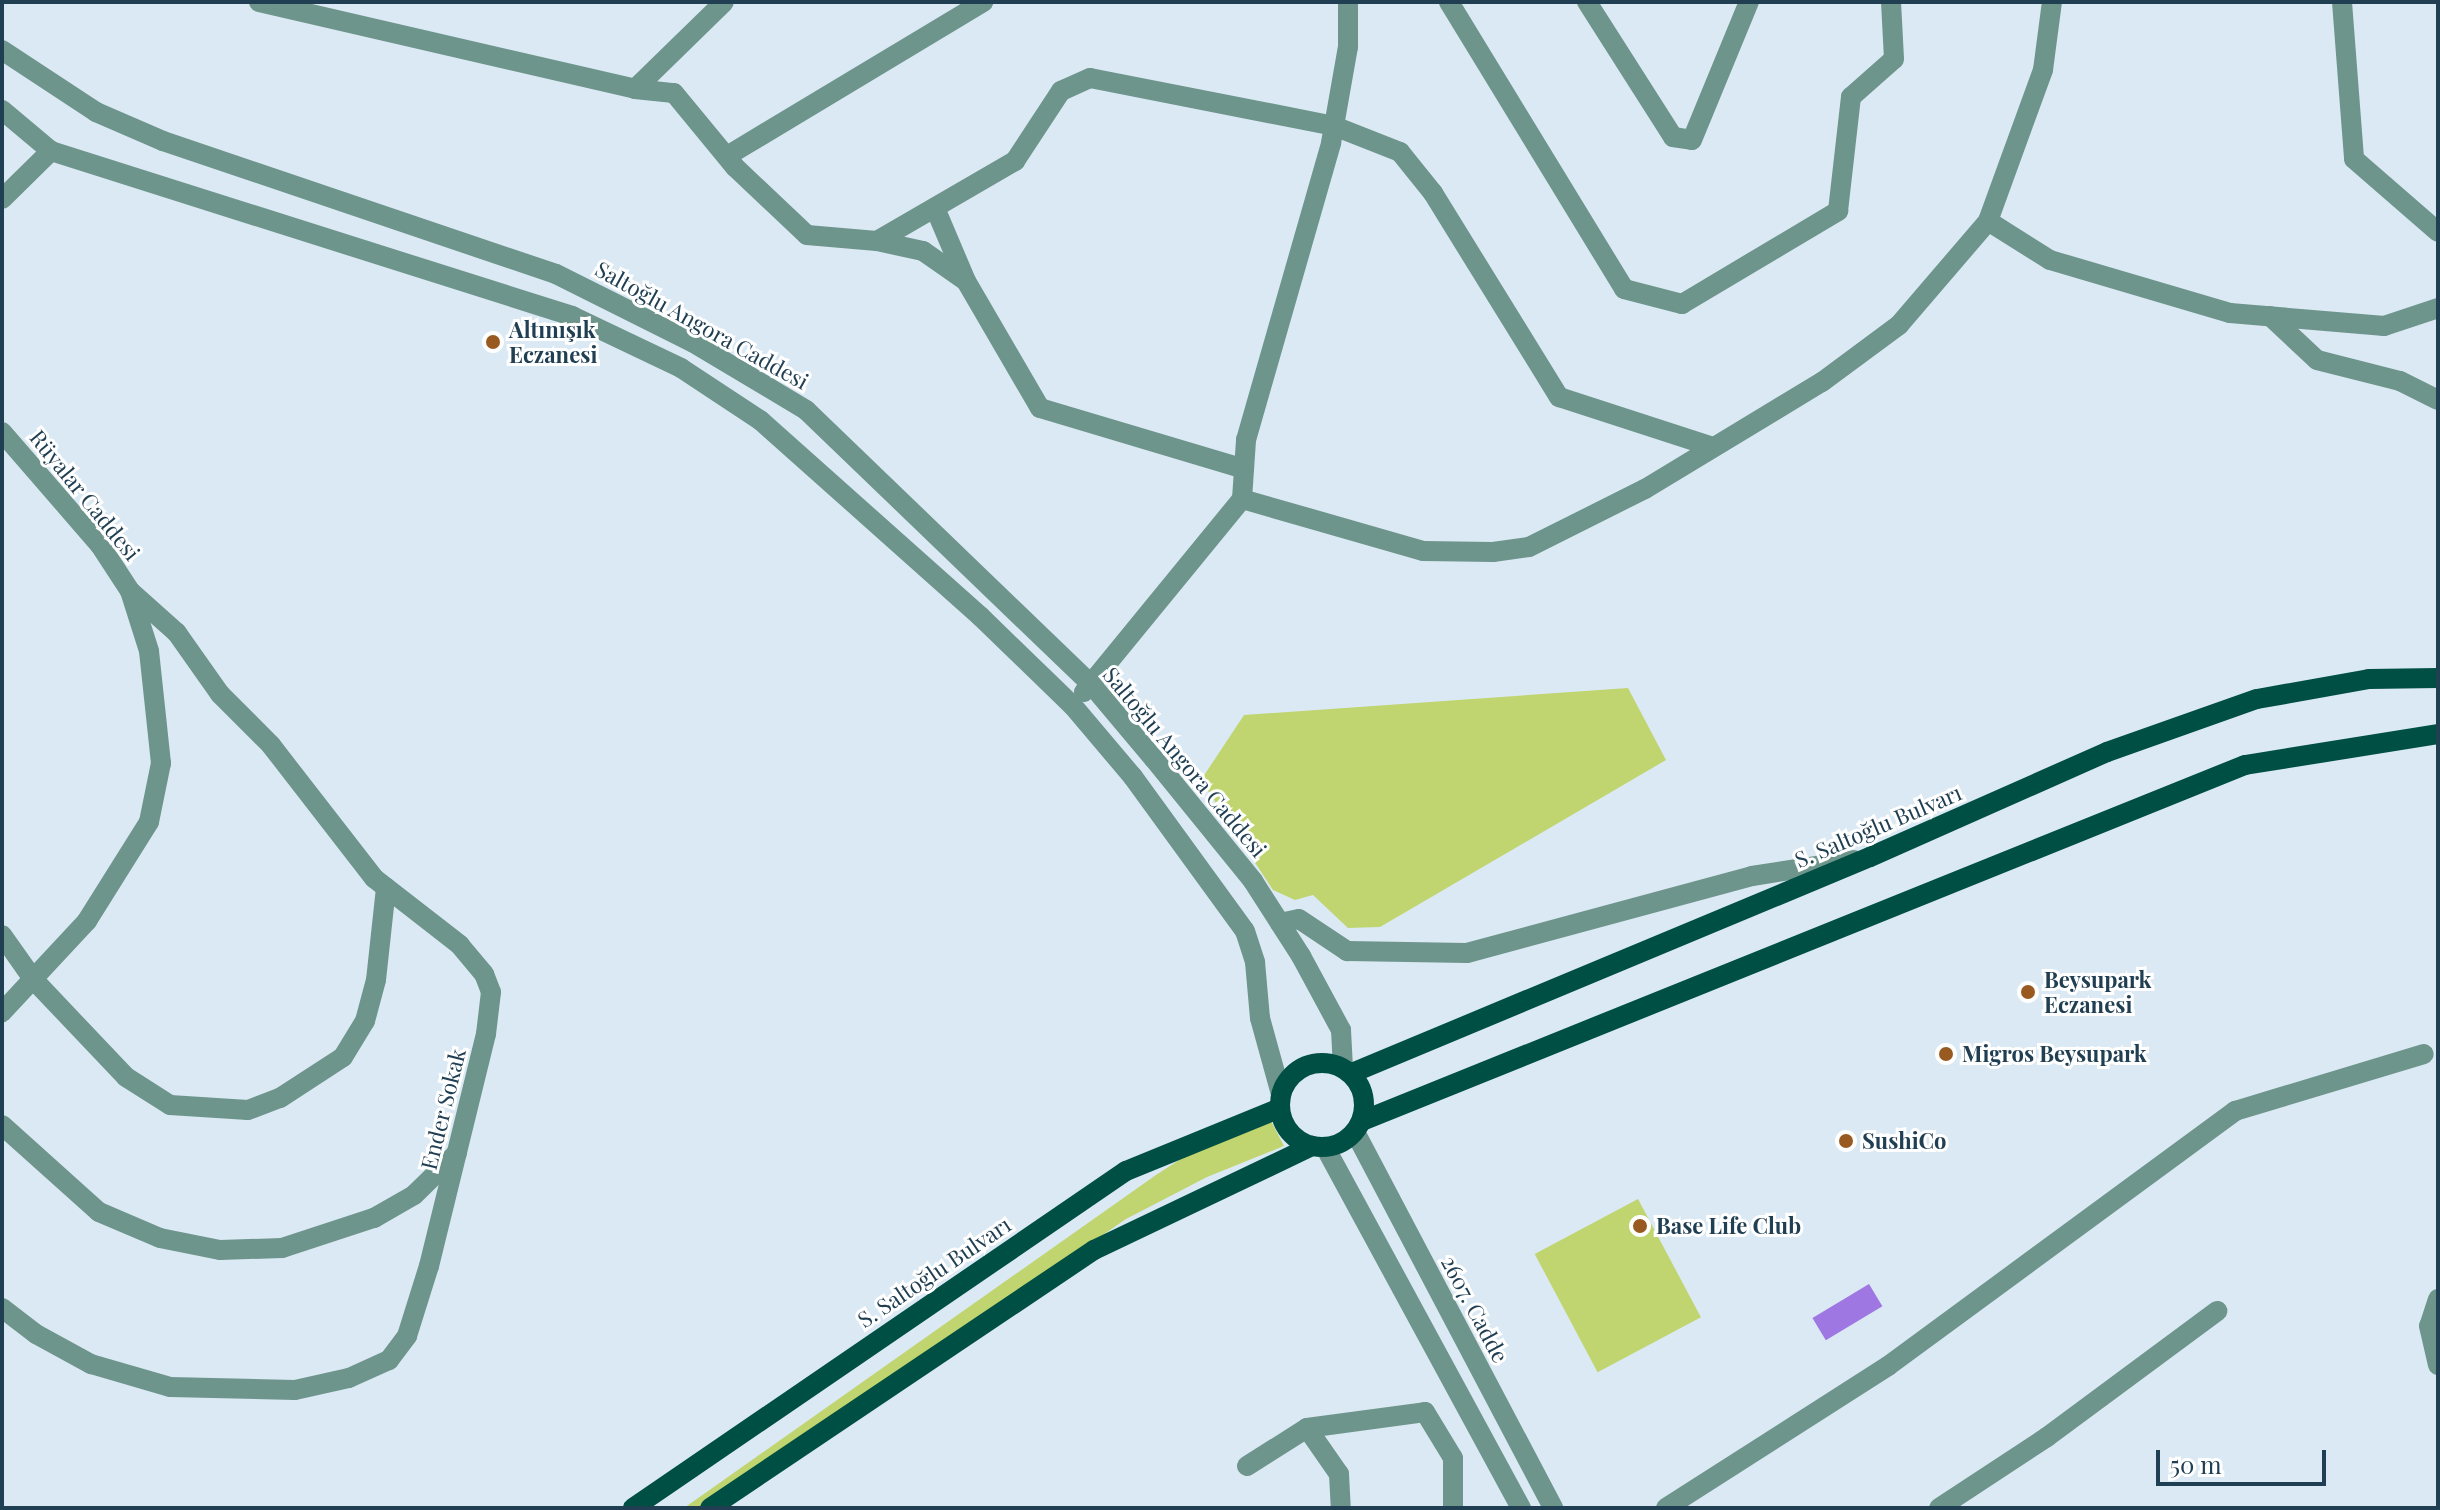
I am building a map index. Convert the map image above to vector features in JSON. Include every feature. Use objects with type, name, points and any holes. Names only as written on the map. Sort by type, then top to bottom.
[{"type":"main road","name":"S. Saltoğlu Bulvarı","points":[[633,1508],[1126,1171],[1280,1101],[1297,1071],[1310,1064],[1347,1070],[1870,857],[2107,752],[2257,699],[2369,679],[2438,678]]},
{"type":"main road","points":[[710,1508],[1094,1250],[1358,1126],[2245,765],[2438,734]]},
{"type":"main road","points":[[1347,1070],[1364,1095],[1358,1126]]},
{"type":"main road","points":[[1280,1101],[1290,1132],[1318,1147]]},
{"type":"street","points":[[259,2],[635,89],[674,93],[727,156],[807,235],[877,241],[923,251],[966,281]]},
{"type":"street","points":[[635,89],[724,2]]},
{"type":"street","points":[[727,156],[983,2]]},
{"type":"street","points":[[1073,706],[1242,499],[1246,440],[1304,249],[1334,126],[1348,47],[1348,2]]},
{"type":"street","points":[[1449,2],[1624,289],[1682,304],[1838,211],[1851,97],[1894,59],[1891,2]]},
{"type":"street","points":[[1587,2],[1673,137],[1692,140],[1749,2]]},
{"type":"street","points":[[1242,499],[1423,551],[1493,552],[1562,535],[1822,382],[1899,325],[1988,221],[2043,70],[2052,2]]},
{"type":"street","points":[[2342,2],[2354,159],[2438,232]]},
{"type":"street","name":"Saltoğlu Angora Caddesi","points":[[2,50],[96,112],[163,141],[498,251],[610,298],[692,342],[806,410],[1091,684],[1253,881],[1341,1030],[1347,1070]]},
{"type":"street","points":[[877,241],[1015,161],[1061,91],[1090,78],[1334,126],[1400,152],[1433,193],[1559,397],[1713,447]]},
{"type":"street","points":[[2,110],[51,151],[517,296],[602,329],[681,368],[784,439],[1073,706],[1152,801],[1245,931],[1255,962],[1260,1018],[1280,1101]]},
{"type":"street","points":[[2,199],[51,151]]},
{"type":"street","points":[[935,208],[966,281],[1040,408],[1244,469]]},
{"type":"street","points":[[1988,221],[2050,260],[2230,313],[2384,326],[2438,308]]},
{"type":"street","points":[[2270,316],[2317,360],[2400,381],[2438,400]]},
{"type":"street","name":"Rüyalar Caddesi","points":[[2,432],[100,545],[130,591],[149,651],[161,763],[149,822],[87,921],[2,1012]]},
{"type":"street","name":"Ender Sokak","points":[[2,1308],[36,1334],[91,1364],[170,1387],[295,1390],[349,1378],[389,1360],[407,1336],[473,1101],[491,992],[484,974],[460,945],[386,888],[344,845],[271,745],[220,694],[177,633],[130,591]]},
{"type":"street","points":[[1280,923],[1299,919],[1347,951],[1467,953],[1752,876],[1870,857]]},
{"type":"street","points":[[2,935],[33,979],[126,1077],[170,1105],[248,1110],[280,1098],[343,1057],[365,1021],[376,980],[386,888]]},
{"type":"street","points":[[1675,1506],[1888,1366],[2235,1111],[2424,1054]]},
{"type":"street","points":[[2,1125],[99,1212],[160,1238],[220,1250],[282,1248],[374,1218],[414,1195],[457,1153]]},
{"type":"street","name":"2607. Cadde","points":[[1358,1126],[1440,1293],[1553,1508]]},
{"type":"street","points":[[1318,1147],[1412,1308],[1521,1508]]},
{"type":"street","points":[[1412,1308],[1440,1293]]},
{"type":"street","points":[[2438,1299],[2429,1326],[2438,1365]]},
{"type":"street","points":[[1939,1508],[2047,1437],[2217,1311]]},
{"type":"street","points":[[1247,1466],[1307,1428],[1425,1412],[1453,1458],[1453,1508]]},
{"type":"street","points":[[1307,1428],[1339,1474],[1341,1508]]},
{"type":"green space","points":[[1628,688],[1666,760],[1380,927],[1348,928],[1313,895],[1295,900],[1273,890],[1201,780],[1244,715]]},
{"type":"green space","points":[[1263,1106],[1284,1146],[1207,1177],[1126,1219],[706,1508],[684,1508],[1156,1175]]},
{"type":"green space","points":[[1638,1199],[1701,1317],[1598,1372],[1535,1254]]},
{"type":"shaded area","points":[[1869,1284],[1882,1306],[1826,1340],[1812,1318]]},
{"type":"place","name":"Altınışık Eczanesi","points":[[493,342]]},
{"type":"place","name":"Beysupark Eczanesi","points":[[2028,992]]},
{"type":"place","name":"Migros Beysupark","points":[[1946,1054]]},
{"type":"place","name":"SushiCo","points":[[1846,1141]]},
{"type":"place","name":"Base Life Club","points":[[1640,1226]]}]
